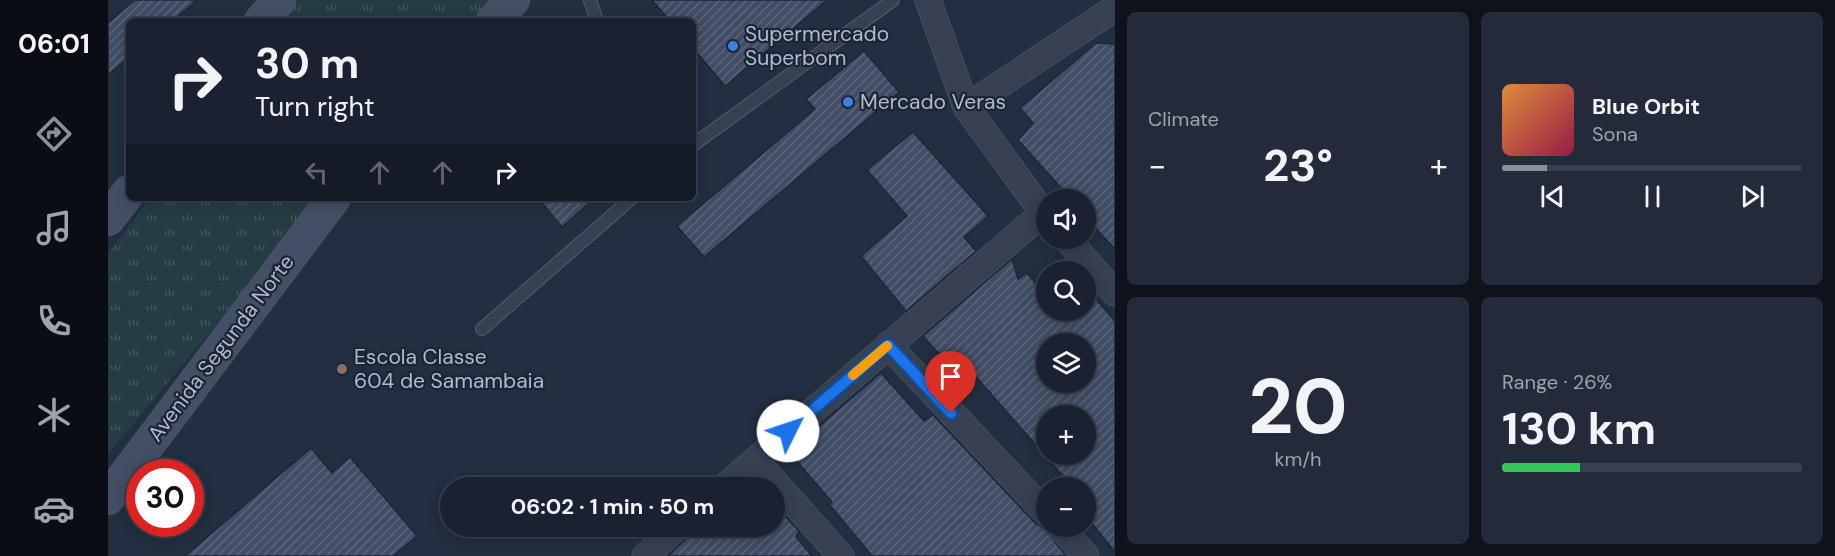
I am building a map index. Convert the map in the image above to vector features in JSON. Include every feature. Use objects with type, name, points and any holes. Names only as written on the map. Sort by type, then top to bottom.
[{"type":"main road","points":[[264,18],[279,0]]},
{"type":"main road","points":[[496,18],[513,0]]},
{"type":"main road","points":[[108,219],[126,196]]},
{"type":"main road","name":"Avenida Segunda Norte","points":[[108,498],[332,201]]},
{"type":"main road","points":[[108,476],[138,456]]},
{"type":"street","points":[[928,0],[966,108],[1036,204]]},
{"type":"street","points":[[966,108],[1114,11]]},
{"type":"street","points":[[736,477],[888,345],[1036,223]]},
{"type":"street","points":[[1076,249],[1115,293]]},
{"type":"street","points":[[888,345],[1036,502]]},
{"type":"street","points":[[755,460],[842,556]]},
{"type":"street","points":[[645,556],[667,537]]},
{"type":"street","points":[[1069,537],[1086,556]]},
{"type":"lane","points":[[590,0],[596,18]]},
{"type":"lane","points":[[696,143],[893,0]]},
{"type":"lane","points":[[482,329],[629,201]]},
{"type":"green space","points":[[296,0],[495,0],[479,18],[283,18]]},
{"type":"green space","points":[[148,201],[319,201],[108,454],[108,254]]},
{"type":"building","points":[[135,0],[197,0],[176,18],[126,18],[126,60],[108,75],[108,23]]},
{"type":"building","name":"Supermercado Superbom","points":[[652,0],[827,0],[725,86],[696,52],[696,18],[667,18]]},
{"type":"building","points":[[1096,43],[1115,44],[1115,249],[1096,229],[1096,189],[1062,189],[1018,140],[1033,123],[1020,108]]},
{"type":"building","points":[[864,51],[899,92],[704,257],[677,226],[815,109],[806,99]]},
{"type":"building","points":[[913,132],[988,216],[964,237],[976,251],[906,311],[861,256],[907,216],[867,170]]},
{"type":"building","points":[[540,201],[592,201],[562,227]]},
{"type":"building","points":[[1012,259],[1018,279],[1027,273],[1036,284],[1036,321],[1096,321],[1096,299],[1115,321],[1115,552],[1096,528],[1096,477],[1062,477],[1053,465],[1096,465],[1096,405],[1036,405],[1036,445],[977,378],[968,386],[923,336]]},
{"type":"building","points":[[881,373],[924,421],[933,415],[1036,524],[1036,537],[1051,537],[1066,556],[872,556],[829,504],[832,502],[789,452]]},
{"type":"building","points":[[311,448],[332,473],[350,457],[417,536],[393,556],[185,556]]},
{"type":"building","points":[[785,516],[799,531],[796,537],[812,556],[668,556],[688,537],[785,537]]},
{"type":"slow traffic","points":[[853,375],[887,346]]},
{"type":"place","name":"Supermercado Superbom","points":[[733,46]]},
{"type":"place","name":"Mercado Veras","points":[[848,102]]},
{"type":"place","name":"Escola Classe 604 de Samambaia","points":[[342,369]]},
{"type":"route","points":[[788,431],[888,345],[951,413]]}]
